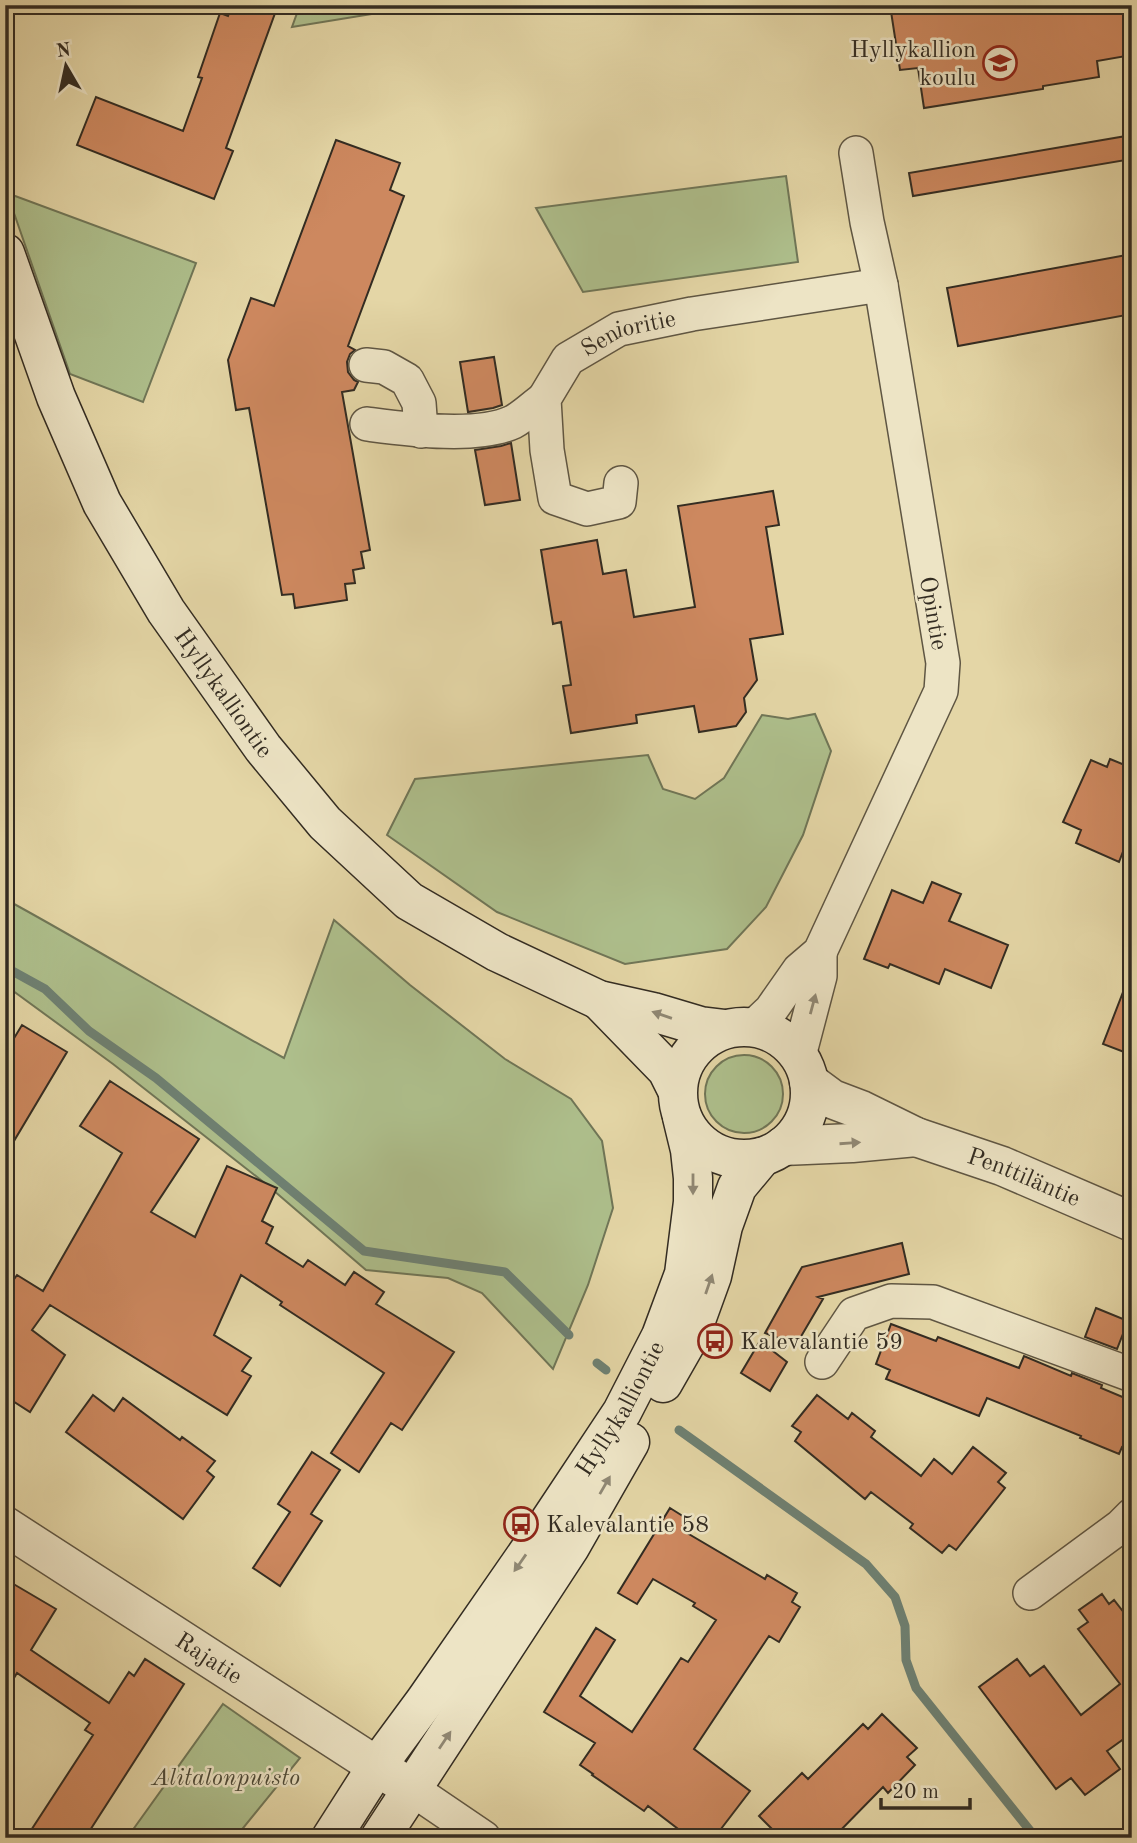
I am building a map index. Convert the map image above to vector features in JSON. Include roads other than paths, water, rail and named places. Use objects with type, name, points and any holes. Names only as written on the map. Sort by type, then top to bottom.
[{"type":"main road","name":"Hyllykalliontie","points":[[5,253],[56,397],[102,503],[166,611],[263,748],[325,823],[409,901],[497,952],[599,1000],[700,1026],[739,1028]]},
{"type":"main road","name":"Hyllykalliontie","points":[[331,1838],[377,1766],[515,1571],[622,1412],[661,1336],[684,1274],[693,1202],[693,1178],[690,1150],[679,1104],[667,1070],[599,1000]]},
{"type":"main road","points":[[739,1028],[779,1036],[804,1069],[809,1106],[800,1128],[772,1151],[737,1158],[714,1152],[695,1138],[679,1104],[684,1063],[701,1042],[739,1028]]},
{"type":"main road","name":"Penttiläntie","points":[[804,1069],[832,1099],[916,1137],[1002,1166],[1132,1222]]},
{"type":"main road","name":"Penttiläntie","points":[[772,1151],[916,1137]]},
{"type":"main road","name":"Hyllykalliontie","points":[[380,1838],[570,1547],[691,1334],[712,1276],[723,1226],[743,1179],[772,1151]]},
{"type":"main road","name":"Rajatie","points":[[5,1526],[412,1789]]},
{"type":"street","name":"Opintie","points":[[739,1028],[771,1010],[799,970],[820,952],[941,691],[943,663],[881,285],[856,153]]},
{"type":"street","name":"Senioritie","points":[[544,399],[568,359],[619,329],[692,314],[881,285]]},
{"type":"street","points":[[366,365],[384,366],[407,380],[419,403],[421,431]]},
{"type":"street","points":[[367,424],[421,431],[485,430],[513,422],[544,399]]},
{"type":"street","points":[[544,399],[547,450],[555,498],[587,509],[619,502],[621,483]]},
{"type":"street","points":[[804,1069],[820,976],[820,952]]},
{"type":"street","points":[[822,1362],[854,1314],[891,1301],[933,1302],[1132,1375]]},
{"type":"street","points":[[1030,1593],[1132,1515]]},
{"type":"street","points":[[412,1789],[484,1838]]},
{"type":"waterway","points":[[5,967],[45,989],[89,1031],[156,1078],[364,1251],[505,1272],[569,1335]]},
{"type":"waterway","points":[[597,1363],[606,1370]]},
{"type":"waterway","points":[[679,1430],[866,1564],[895,1597],[905,1626],[906,1660],[916,1688],[1036,1838]]},
{"type":"place","name":"Hyllykallion koulu","points":[[1000,63]]},
{"type":"place","name":"Kalevalantie 59","points":[[715,1341]]},
{"type":"place","name":"Kalevalantie 58","points":[[521,1524]]},
{"type":"park label","name":"Alitalonpuisto","points":[[226,1777]]}]
